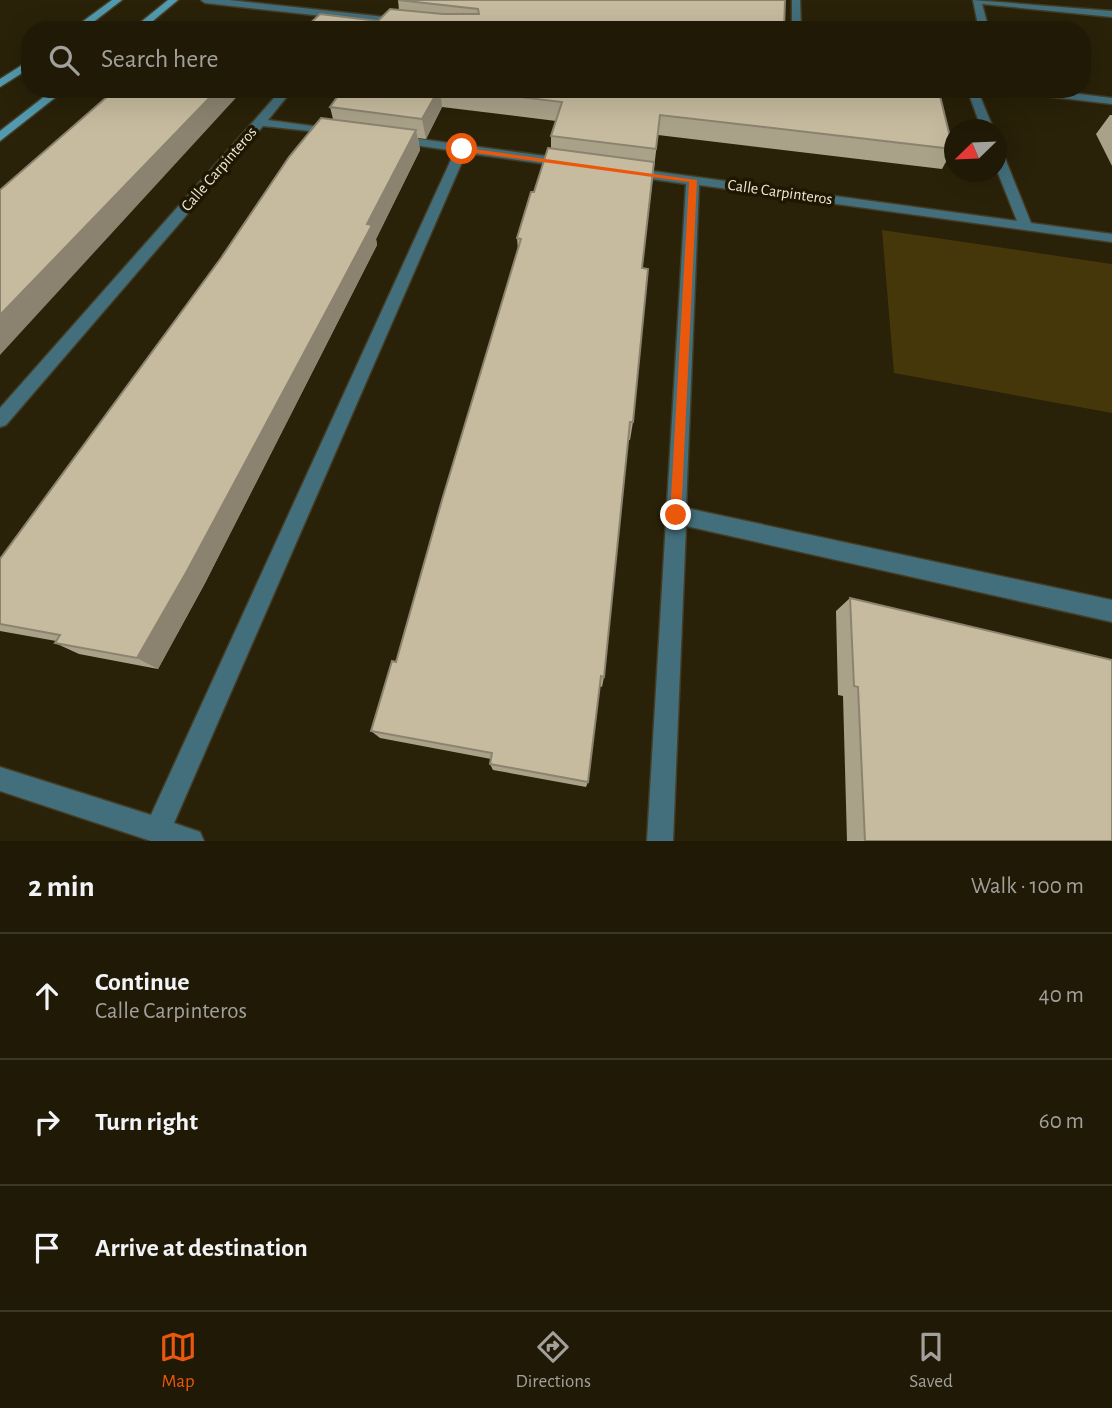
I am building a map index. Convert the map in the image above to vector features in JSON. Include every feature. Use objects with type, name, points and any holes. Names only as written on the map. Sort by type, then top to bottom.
[{"type":"main road","points":[[89,21],[118,0]]},
{"type":"main road","points":[[147,21],[174,0]]},
{"type":"main road","points":[[0,84],[21,69]]},
{"type":"main road","points":[[0,137],[50,98]]},
{"type":"street","points":[[205,0],[393,21]]},
{"type":"street","points":[[796,0],[797,21]]},
{"type":"street","points":[[982,21],[977,1],[1112,14]]},
{"type":"street","points":[[260,121],[280,98]]},
{"type":"street","points":[[976,98],[984,119]]},
{"type":"street","points":[[1086,98],[1112,101]]},
{"type":"street","name":"Calle Carpinteros","points":[[0,420],[260,121],[354,134]]},
{"type":"street","points":[[381,138],[584,165]]},
{"type":"street","points":[[158,830],[462,149]]},
{"type":"street","name":"Calle Carpinteros","points":[[611,169],[1112,238]]},
{"type":"street","points":[[1007,178],[1026,226]]},
{"type":"street","points":[[660,841],[693,180]]},
{"type":"street","points":[[676,515],[1112,611]]},
{"type":"street","points":[[0,779],[191,841]]},
{"type":"shaded area","points":[[882,230],[1112,264],[1112,413],[894,373]]},
{"type":"building","points":[[398,0],[785,0],[784,21],[378,21],[390,9],[479,14],[478,9]]},
{"type":"building","points":[[320,14],[378,21],[313,21]]},
{"type":"building","points":[[106,98],[209,98],[0,315],[0,190]]},
{"type":"building","points":[[336,98],[434,98],[422,119],[330,107]]},
{"type":"building","points":[[529,98],[940,98],[946,119],[944,148],[660,115],[656,149],[551,136],[562,102]]},
{"type":"building","points":[[321,118],[416,130],[367,224],[372,225],[187,571],[137,658],[55,643],[60,635],[0,624],[0,559],[221,258],[289,157]]},
{"type":"building","points":[[548,148],[654,162],[642,268],[648,269],[633,422],[630,422],[604,677],[601,676],[588,782],[490,764],[492,753],[371,731],[392,661],[396,662],[521,239],[517,238]]},
{"type":"building","points":[[850,598],[1112,660],[1112,841],[865,841],[858,687],[854,686]]},
{"type":"route","points":[[462,149],[693,180],[676,515]]}]
